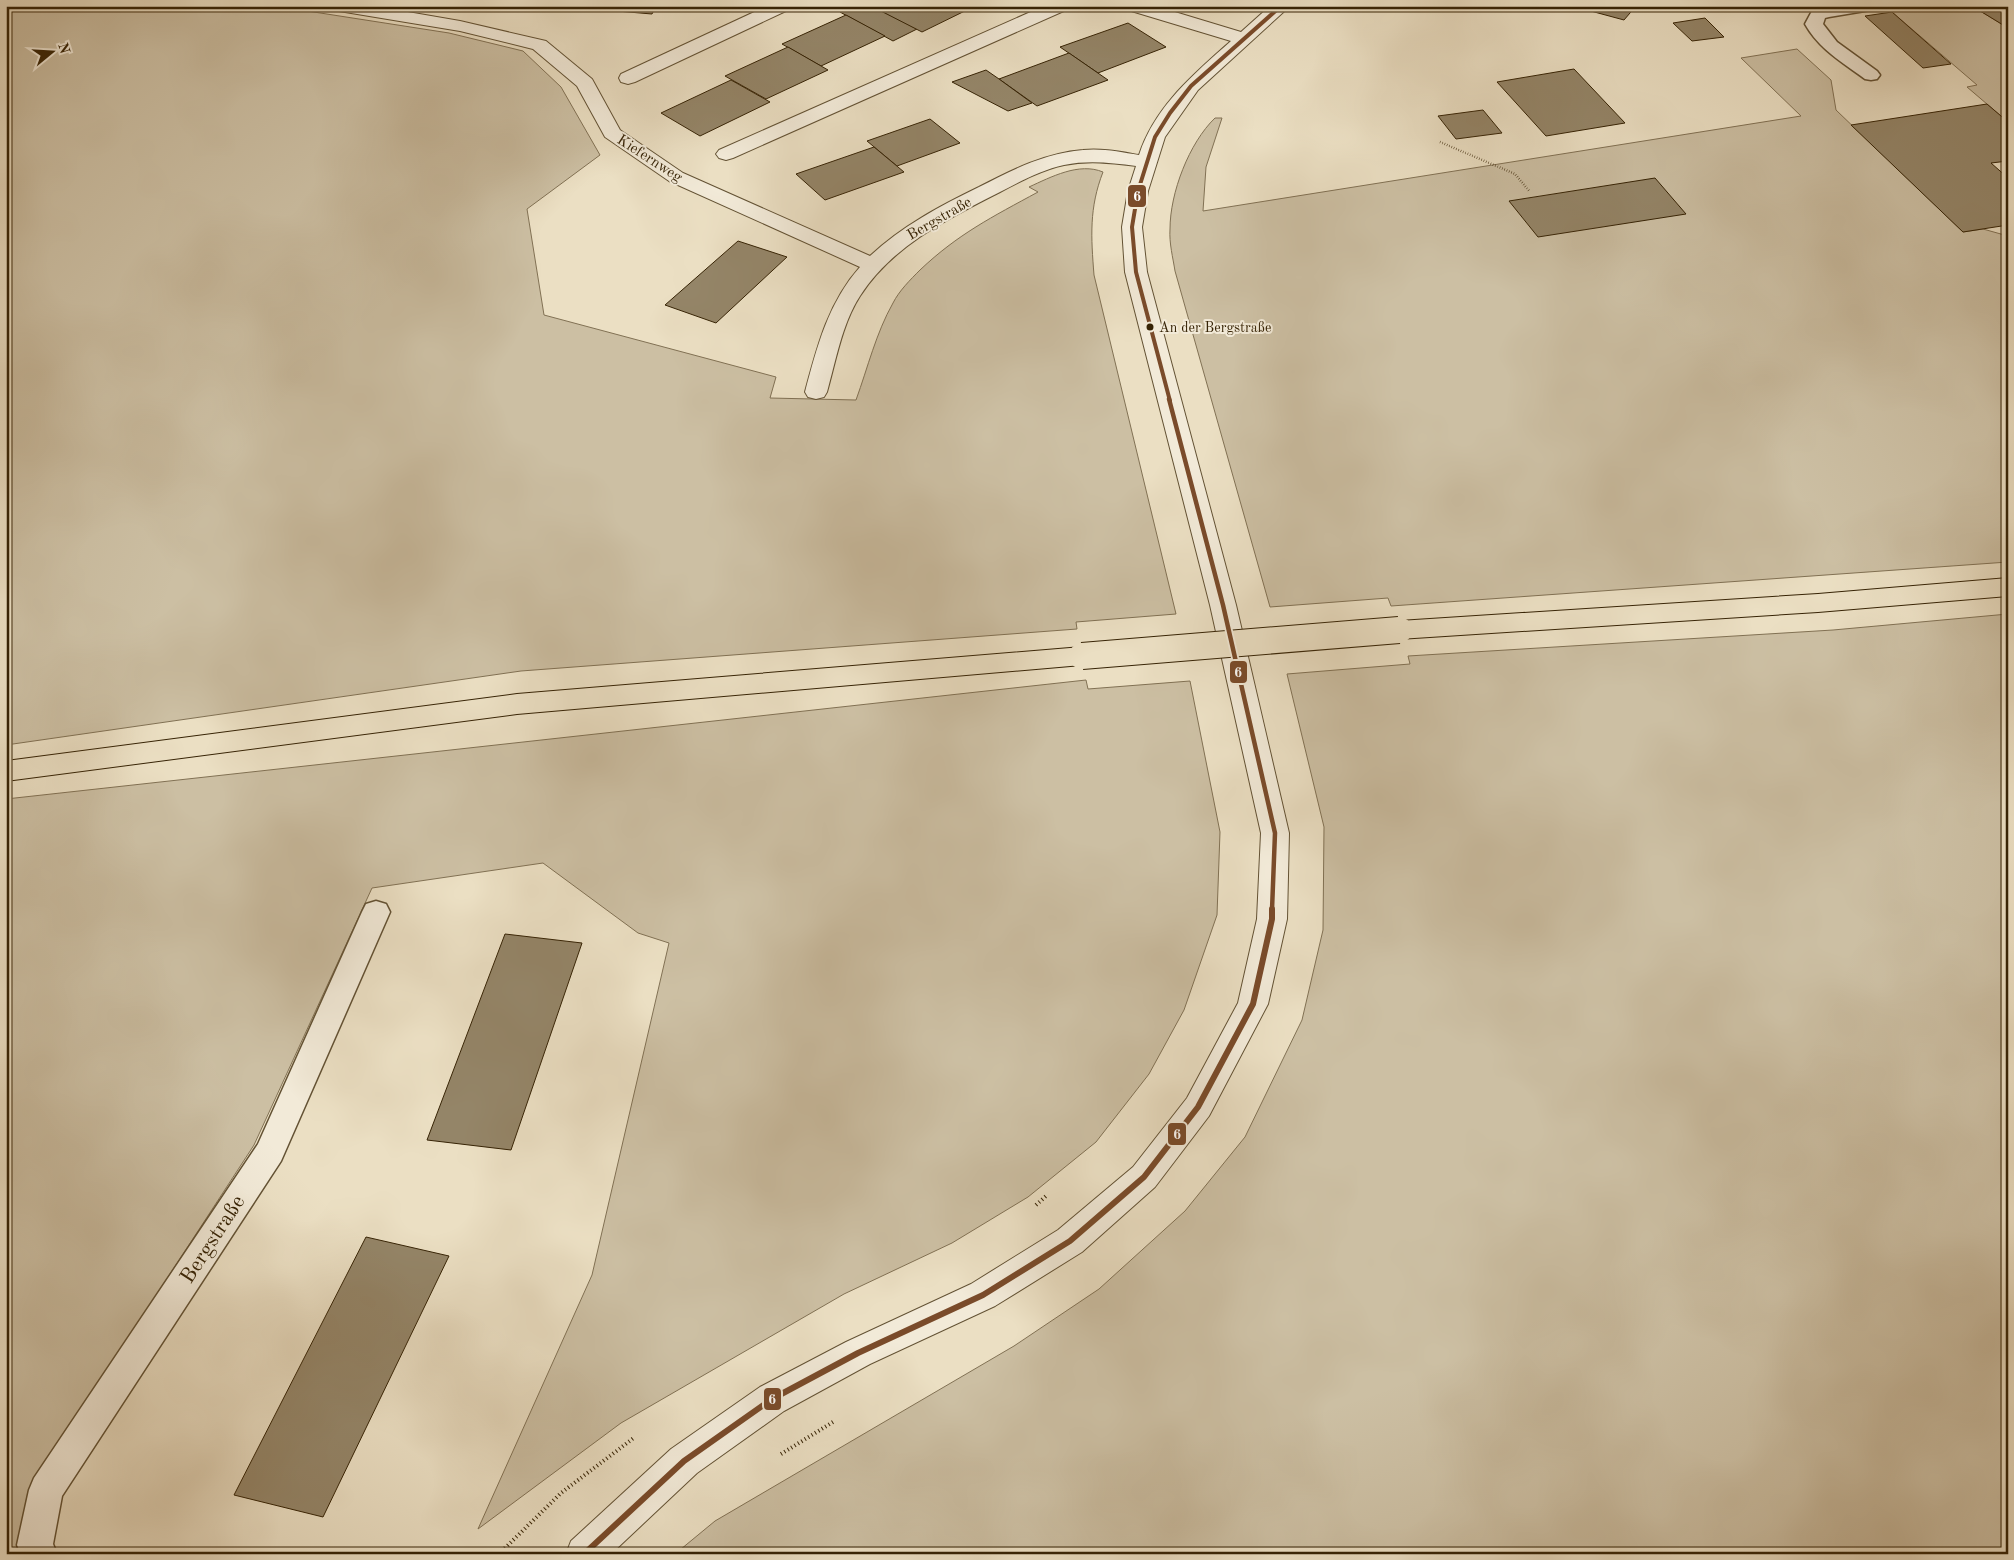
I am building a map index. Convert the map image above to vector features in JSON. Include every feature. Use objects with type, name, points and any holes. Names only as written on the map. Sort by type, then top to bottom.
[{"type":"main road","points":[[6,771],[517,704],[1399,630],[1818,603],[2008,587]]},
{"type":"street","name":"Kiefernweg","points":[[339,6],[460,26],[539,45],[585,83],[612,133],[676,177],[873,265]]},
{"type":"street","points":[[628,78],[782,6]]},
{"type":"street","points":[[726,154],[1060,6]]},
{"type":"street","points":[[1134,6],[1244,39]]},
{"type":"street","points":[[584,1554],[684,1461],[772,1400],[858,1353],[983,1295],[1070,1241],[1144,1177],[1192,1115],[1253,1004],[1272,918],[1275,833],[1223,605],[1136,272],[1132,227],[1138,192],[1146,162],[1155,137],[1170,113],[1191,86],[1281,6]]},
{"type":"street","name":"Bergstraße","points":[[816,392],[832,334],[849,297],[873,265],[905,235],[939,214],[1032,168],[1055,160],[1077,156],[1098,156],[1146,162]]},
{"type":"lane","points":[[1865,6],[1825,12],[1818,15],[1814,24],[1817,30],[1832,45],[1871,75]]},
{"type":"lane","name":"Bergstraße","points":[[39,1554],[35,1545],[46,1490],[270,1152],[376,912]]},
{"type":"path","points":[[1440,142],[1514,174],[1530,192]]},
{"type":"path","points":[[1029,1209],[1052,1191]]},
{"type":"path","points":[[774,1458],[840,1418]]},
{"type":"path","points":[[499,1554],[561,1494],[643,1432]]},
{"type":"shaded area","points":[[6,6],[234,6],[301,10],[449,33],[523,51],[561,87],[600,155],[527,209],[544,315],[776,377],[770,398],[856,400],[877,338],[895,299],[934,257],[990,218],[1038,192],[1029,187],[1065,172],[1094,169],[1103,172],[1098,185],[1093,210],[1092,248],[1094,275],[1176,614],[1076,622],[1077,629],[521,671],[6,745]]},
{"type":"shaded area","points":[[1901,6],[1972,6],[2008,28],[2008,122],[1967,87],[1977,85],[1892,12]]},
{"type":"shaded area","points":[[1797,49],[1831,80],[1836,110],[1963,232],[1983,229],[2008,236],[2008,562],[1391,606],[1388,598],[1270,607],[1175,271],[1171,245],[1171,215],[1177,185],[1189,155],[1206,128],[1215,118],[1222,118],[1206,167],[1203,211],[1801,116],[1741,58]]},
{"type":"shaded area","points":[[2008,614],[2008,1554],[675,1554],[715,1521],[1014,1346],[1099,1289],[1185,1211],[1245,1137],[1302,1020],[1323,930],[1324,827],[1287,674],[1410,664],[1408,656],[1833,630]]},
{"type":"shaded area","points":[[1086,680],[1088,689],[1190,681],[1220,832],[1217,915],[1184,1010],[1149,1074],[1096,1142],[1028,1197],[952,1243],[844,1294],[621,1423],[478,1529],[592,1275],[669,943],[638,933],[543,863],[372,888],[254,1145],[28,1492],[15,1554],[6,1554],[6,799]]},
{"type":"building","points":[[595,6],[656,6],[652,14],[593,9]]},
{"type":"building","points":[[854,6],[873,6],[917,29],[893,41],[840,12]]},
{"type":"building","points":[[883,6],[975,6],[922,32],[877,9]]},
{"type":"building","points":[[1590,6],[1636,6],[1624,20],[1587,10]]},
{"type":"building","points":[[1972,6],[2008,6],[2008,28]]},
{"type":"building","points":[[1892,12],[1951,64],[1923,68],[1865,16]]},
{"type":"building","points":[[846,15],[885,36],[821,66],[782,44]]},
{"type":"building","points":[[1705,18],[1724,37],[1692,41],[1673,23]]},
{"type":"building","points":[[1128,23],[1166,47],[1098,73],[1060,47]]},
{"type":"building","points":[[788,47],[828,70],[766,99],[725,76]]},
{"type":"building","points":[[1069,53],[1108,80],[1037,106],[999,79]]},
{"type":"building","points":[[1574,69],[1625,123],[1546,136],[1497,82]]},
{"type":"building","points":[[986,70],[1032,103],[1008,111],[952,82]]},
{"type":"building","points":[[731,80],[770,102],[700,136],[661,113]]},
{"type":"building","points":[[1987,104],[2008,122],[2008,161],[1991,163],[2008,178],[2008,225],[1963,232],[1851,125]]},
{"type":"building","points":[[1483,110],[1502,133],[1456,139],[1438,116]]},
{"type":"building","points":[[930,119],[960,143],[897,166],[867,141]]},
{"type":"building","points":[[874,147],[904,172],[825,200],[796,174]]},
{"type":"building","points":[[1655,178],[1686,214],[1538,237],[1509,201]]},
{"type":"building","points":[[738,241],[787,257],[716,323],[665,305]]},
{"type":"building","points":[[505,934],[582,943],[511,1150],[427,1140]]},
{"type":"building","points":[[366,1237],[449,1256],[323,1517],[234,1495]]},
{"type":"transit line","name":"6","points":[[584,1554],[684,1461],[772,1399],[858,1353],[983,1295],[1070,1241],[1144,1177],[1198,1107],[1253,1004],[1272,919],[1275,833],[1223,605],[1136,272],[1132,227],[1138,191],[1155,137],[1170,113],[1191,86],[1281,6]]},
{"type":"place","name":"An der Bergstraße","points":[[1150,327]]}]
